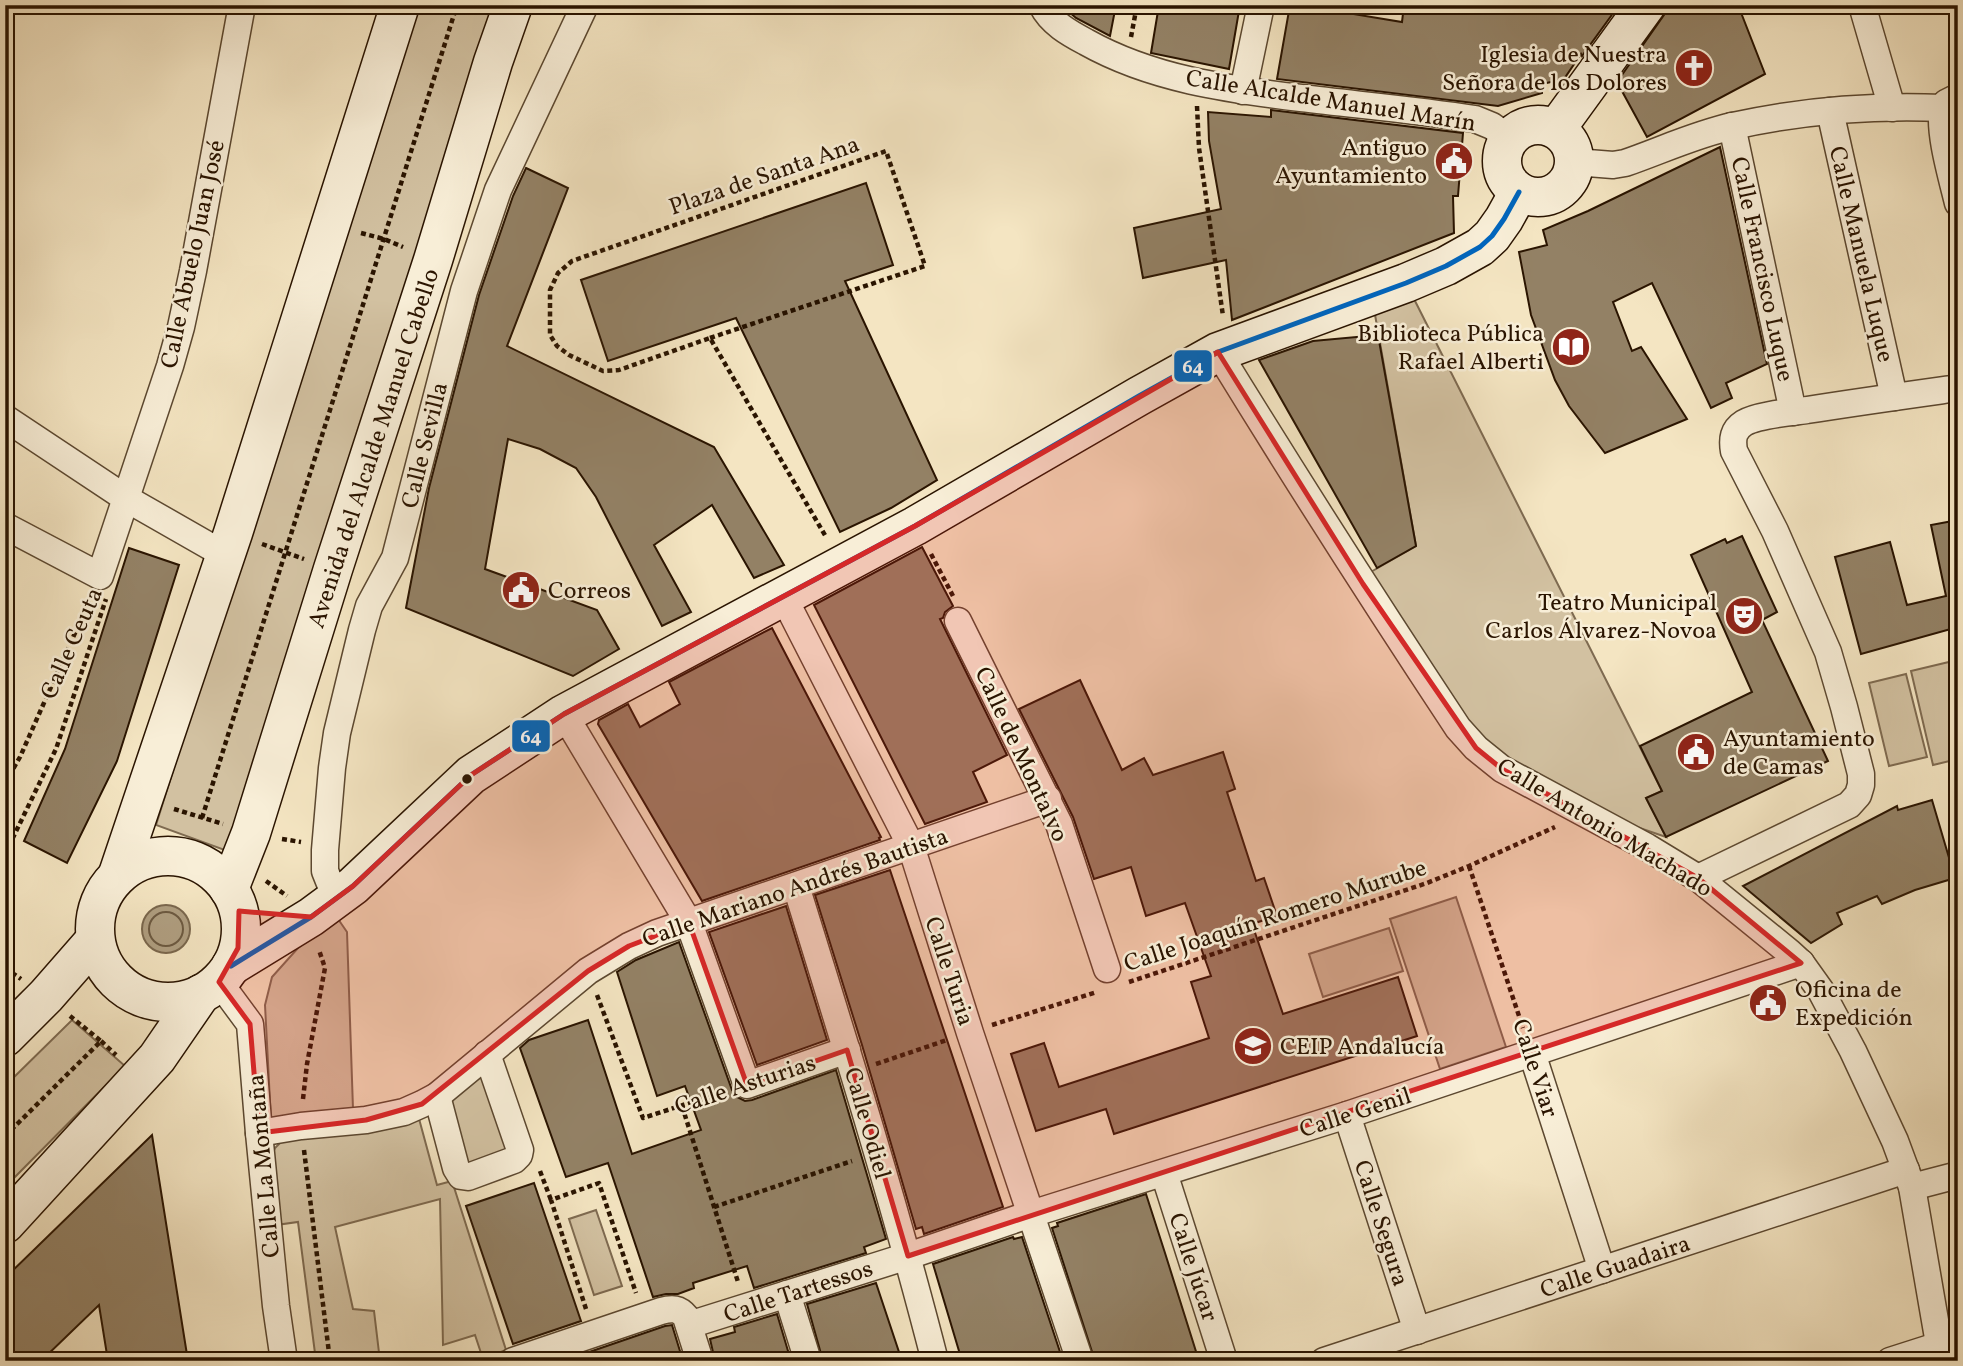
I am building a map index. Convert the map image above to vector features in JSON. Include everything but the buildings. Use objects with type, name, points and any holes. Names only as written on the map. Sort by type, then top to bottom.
[{"type":"main road","points":[[400,5],[225,555],[118,874],[99,904],[95,940],[103,962],[116,980],[134,994],[156,1001],[179,1001],[217,981],[325,907],[353,886],[471,775],[564,714],[915,526],[1224,350],[1446,267],[1480,247],[1492,236],[1519,192]]},
{"type":"main road","name":"Avenida del Alcalde Manuel Cabello","points":[[234,900],[251,833],[337,556],[513,5]]},
{"type":"main road","points":[[1556,129],[1646,5]]},
{"type":"main road","points":[[1536,125],[1556,129],[1570,144],[1574,153],[1573,173],[1568,183],[1551,196],[1529,197],[1519,192],[1505,178],[1502,157],[1517,131],[1536,125]]},
{"type":"main road","points":[[5,1224],[157,1058],[217,981],[238,948],[241,929],[234,900],[212,870],[189,859],[164,855],[140,861],[118,874]]},
{"type":"main road","points":[[234,900],[325,907]]},
{"type":"main road","points":[[5,1037],[46,996],[95,940]]},
{"type":"street","name":"Calle Abuelo Juan José","points":[[127,499],[181,327],[242,5]]},
{"type":"street","name":"Calle Sevilla","points":[[325,907],[331,886],[325,871],[325,850],[332,768],[337,733],[362,630],[369,607],[395,558],[464,291],[498,190],[585,5]]},
{"type":"street","name":"Calle Alcalde Manuel Marín","points":[[1042,5],[1045,12],[1062,27],[1100,50],[1126,62],[1197,83],[1475,119],[1492,126],[1510,139]]},
{"type":"street","points":[[1243,91],[1261,5]]},
{"type":"street","points":[[1862,5],[1892,108]]},
{"type":"street","points":[[1575,162],[1613,165],[1625,163],[1732,126],[1830,111],[1950,102]]},
{"type":"street","points":[[1950,102],[1941,115],[1958,203]]},
{"type":"street","name":"Calle Manuela Luque","points":[[1830,111],[1894,397]]},
{"type":"street","name":"Calle Francisco Luque","points":[[1732,126],[1793,412]]},
{"type":"street","name":"Calle Antonio Machado","points":[[1224,350],[1297,481],[1458,728],[1476,748],[1502,769],[1647,847],[1698,878],[1801,963],[1821,991],[1853,1051],[1885,1117],[1909,1179],[1941,1353]]},
{"type":"street","points":[[1698,878],[1850,805],[1858,795],[1861,785],[1861,774],[1828,652],[1775,531],[1740,464],[1732,440],[1735,431],[1751,420],[1958,388]]},
{"type":"street","points":[[5,418],[127,499],[225,555]]},
{"type":"street","name":"Calle Ceuta","points":[[100,576],[127,499]]},
{"type":"street","points":[[5,526],[100,576]]},
{"type":"street","name":"Calle Turia","points":[[783,596],[911,846],[970,1033],[1080,1361]]},
{"type":"street","name":"Calle de Montalvo","points":[[958,621],[1048,799],[1064,837],[1110,981]]},
{"type":"street","points":[[564,714],[689,923],[747,1085]]},
{"type":"street","name":"Calle Mariano Andrés Bautista","points":[[259,1133],[366,1120],[404,1112],[436,1096],[589,971],[629,946],[657,933],[1048,799]]},
{"type":"street","name":"Calle Odiel","points":[[796,886],[908,1256],[935,1361]]},
{"type":"street","name":"Calle Genil","points":[[908,1256],[1031,1214],[1347,1115],[1801,963]]},
{"type":"street","name":"Calle La Montaña","points":[[217,981],[250,1024],[276,1306],[284,1361]]},
{"type":"street","name":"Calle Viar","points":[[1532,1053],[1602,1270]]},
{"type":"street","points":[[436,1096],[456,1168],[461,1176],[468,1177],[514,1160],[520,1150],[487,1054]]},
{"type":"street","name":"Calle Asturias","points":[[747,1085],[850,1060]]},
{"type":"street","name":"Calle Segura","points":[[1347,1115],[1417,1331]]},
{"type":"street","name":"Calle Júcar","points":[[1164,1173],[1223,1361]]},
{"type":"street","name":"Calle Guadaira","points":[[1324,1361],[1602,1270],[1909,1179],[1958,1175]]},
{"type":"street","name":"Calle Tartessos","points":[[689,1325],[908,1256]]},
{"type":"street","points":[[787,1294],[808,1361]]},
{"type":"street","points":[[513,1361],[675,1309],[682,1311],[686,1317],[700,1361]]},
{"type":"street","points":[[1890,1361],[1941,1353]]},
{"type":"path","points":[[202,818],[457,5]]},
{"type":"path","points":[[1197,83],[1199,148],[1222,311],[1224,350]]},
{"type":"path","name":"Plaza de Santa Ana","points":[[886,151],[925,266],[710,338],[619,370],[603,371],[569,355],[557,346],[551,335],[550,290],[558,272],[572,261],[886,151]]},
{"type":"path","points":[[710,338],[843,565]]},
{"type":"path","points":[[915,526],[960,609],[958,621]]},
{"type":"path","points":[[5,854],[56,749],[108,593],[100,576]]},
{"type":"path","name":"Calle Ceuta","points":[[5,783],[20,757],[100,576]]},
{"type":"path","name":"Calle Joaquín Romero Murube","points":[[850,1060],[970,1033],[1110,981],[1427,883],[1584,814]]},
{"type":"path","name":"Calle Viar","points":[[1469,866],[1532,1053]]},
{"type":"path","name":"Calle Asturias","points":[[589,971],[643,1118],[747,1085]]},
{"type":"path","points":[[5,1136],[100,1041],[46,996]]},
{"type":"path","points":[[682,1106],[746,1308]]},
{"type":"path","points":[[714,1207],[876,1153]]},
{"type":"path","points":[[593,1334],[551,1200],[599,1183],[644,1317]]},
{"type":"highlighted area","points":[[1218,352],[1363,584],[1476,748],[1502,769],[1698,878],[1801,963],[908,1256],[847,1050],[747,1085],[689,923],[629,946],[588,971],[422,1104],[366,1120],[259,1133],[250,1024],[219,982],[238,948],[239,911],[311,917],[353,886],[471,775],[564,714],[915,526]]},
{"type":"shaded area","points":[[413,5],[498,5],[230,852],[156,825]]},
{"type":"shaded area","points":[[1411,293],[1662,791],[1646,798],[1666,837],[1586,806],[1535,777],[1489,743],[1461,712],[1369,573],[1416,546],[1374,309]]},
{"type":"shaded area","points":[[1953,661],[1958,680],[1958,759],[1933,765],[1911,671]]},
{"type":"shaded area","points":[[1906,674],[1927,757],[1889,766],[1869,683]]},
{"type":"shaded area","points":[[1456,897],[1506,1047],[1440,1069],[1390,919]]},
{"type":"shaded area","points":[[336,916],[347,932],[353,1109],[271,1121],[265,1005],[272,977],[298,948]]},
{"type":"shaded area","points":[[1389,928],[1403,971],[1323,997],[1309,954]]},
{"type":"shaded area","points":[[72,1020],[125,1066],[5,1187],[5,1086]]},
{"type":"shaded area","points":[[484,1065],[513,1151],[462,1170],[444,1098]]},
{"type":"shaded area","points":[[418,1115],[437,1185],[452,1181],[506,1350],[483,1359],[475,1335],[443,1345],[440,1199],[335,1227],[353,1309],[374,1311],[380,1361],[316,1361],[298,1222],[276,1225],[271,1157],[281,1142]]},
{"type":"shaded area","points":[[596,1210],[622,1286],[594,1295],[569,1219]]},
{"type":"water","points":[[166,905],[183,912],[190,929],[183,946],[166,953],[149,946],[142,929],[149,912]]},
{"type":"transit line","name":"64","points":[[231,966],[311,917],[353,886],[471,775],[564,714],[915,526],[1218,352],[1446,266],[1480,247],[1492,236],[1519,192]]},
{"type":"place","name":"Iglesia de Nuestra Señora de los Dolores","points":[[1694,68]]},
{"type":"place","name":"Antiguo Ayuntamiento","points":[[1454,161]]},
{"type":"place","name":"Biblioteca Pública Rafael Alberti","points":[[1571,347]]},
{"type":"place","name":"Correos","points":[[521,590]]},
{"type":"place","name":"Teatro Municipal Carlos Álvarez-Novoa","points":[[1744,616]]},
{"type":"place","name":"Ayuntamiento de Camas","points":[[1696,752]]},
{"type":"place","name":"Oficina de Expedición","points":[[1768,1003]]},
{"type":"place","name":"CEIP Andalucía","points":[[1253,1046]]}]
